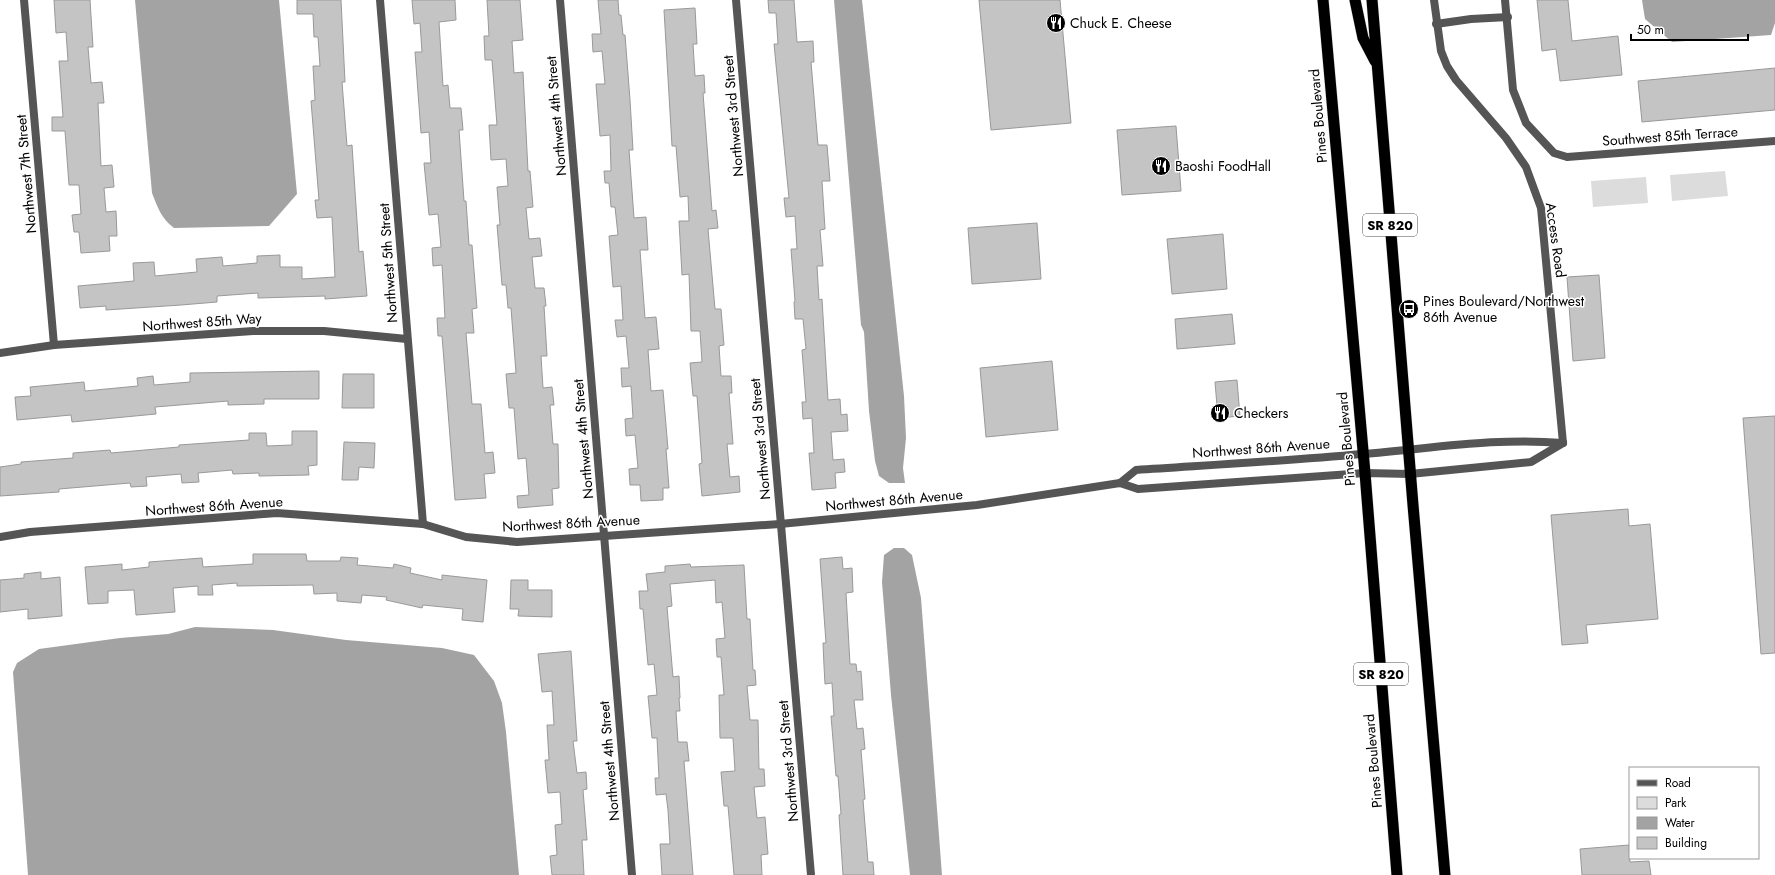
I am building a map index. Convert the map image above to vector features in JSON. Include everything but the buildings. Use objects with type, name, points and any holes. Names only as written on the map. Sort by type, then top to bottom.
[{"type":"highway","name":"Pines Boulevard","points":[[1323,0],[1365,473],[1397,875]]},
{"type":"highway","points":[[1355,0],[1363,38],[1378,65]]},
{"type":"highway","name":"SR 820","points":[[1372,0],[1410,474],[1445,875]]},
{"type":"street","name":"Northwest 7th Street","points":[[24,0],[54,345]]},
{"type":"street","name":"Northwest 5th Street","points":[[380,0],[422,524]]},
{"type":"street","name":"Northwest 4th Street","points":[[560,0],[632,875]]},
{"type":"street","name":"Northwest 3rd Street","points":[[736,0],[811,875]]},
{"type":"street","name":"Access Road","points":[[1434,0],[1436,24],[1441,51],[1446,66],[1456,80],[1506,138],[1526,167],[1541,208],[1563,443]]},
{"type":"street","points":[[1436,24],[1471,19],[1508,17],[1505,0]]},
{"type":"street","name":"Southwest 85th Terrace","points":[[1508,17],[1513,90],[1526,123],[1554,153],[1567,157],[1775,141]]},
{"type":"street","name":"Northwest 85th Way","points":[[0,353],[54,345],[253,331],[324,331],[407,339]]},
{"type":"street","points":[[1408,449],[1529,440],[1563,443]]},
{"type":"street","points":[[1410,474],[1531,462],[1563,443]]},
{"type":"street","name":"Northwest 86th Avenue","points":[[1120,483],[1136,470],[1363,454],[1408,449]]},
{"type":"street","name":"Northwest 86th Avenue","points":[[0,537],[30,532],[277,513],[422,524],[466,537],[517,542],[604,534],[780,524],[977,505],[1120,483],[1138,489],[1365,473],[1410,474]]},
{"type":"green space","points":[[1725,171],[1728,196],[1672,201],[1670,175]]},
{"type":"green space","points":[[1646,177],[1648,203],[1593,207],[1591,181]]},
{"type":"water","points":[[135,0],[279,0],[297,194],[269,226],[174,228],[160,212],[152,193]]},
{"type":"water","points":[[834,0],[862,0],[904,396],[906,438],[903,468],[905,483],[889,483],[879,476],[875,461],[869,411],[864,332],[861,325]]},
{"type":"water","points":[[1642,0],[1775,0],[1775,23],[1771,35],[1672,42],[1645,19]]},
{"type":"water","points":[[894,548],[904,548],[912,555],[921,598],[942,875],[910,875],[891,695],[882,582],[884,555]]},
{"type":"water","points":[[195,627],[273,630],[346,640],[442,648],[474,655],[494,681],[502,703],[519,875],[28,875],[13,672],[17,663],[39,649],[120,638],[168,634]]},
{"type":"place","name":"Chuck E. Cheese","points":[[1056,23]]},
{"type":"place","name":"Baoshi FoodHall","points":[[1161,166]]},
{"type":"place","name":"Pines Boulevard/Northwest 86th Avenue","points":[[1409,309]]},
{"type":"place","name":"Checkers","points":[[1220,413]]}]
